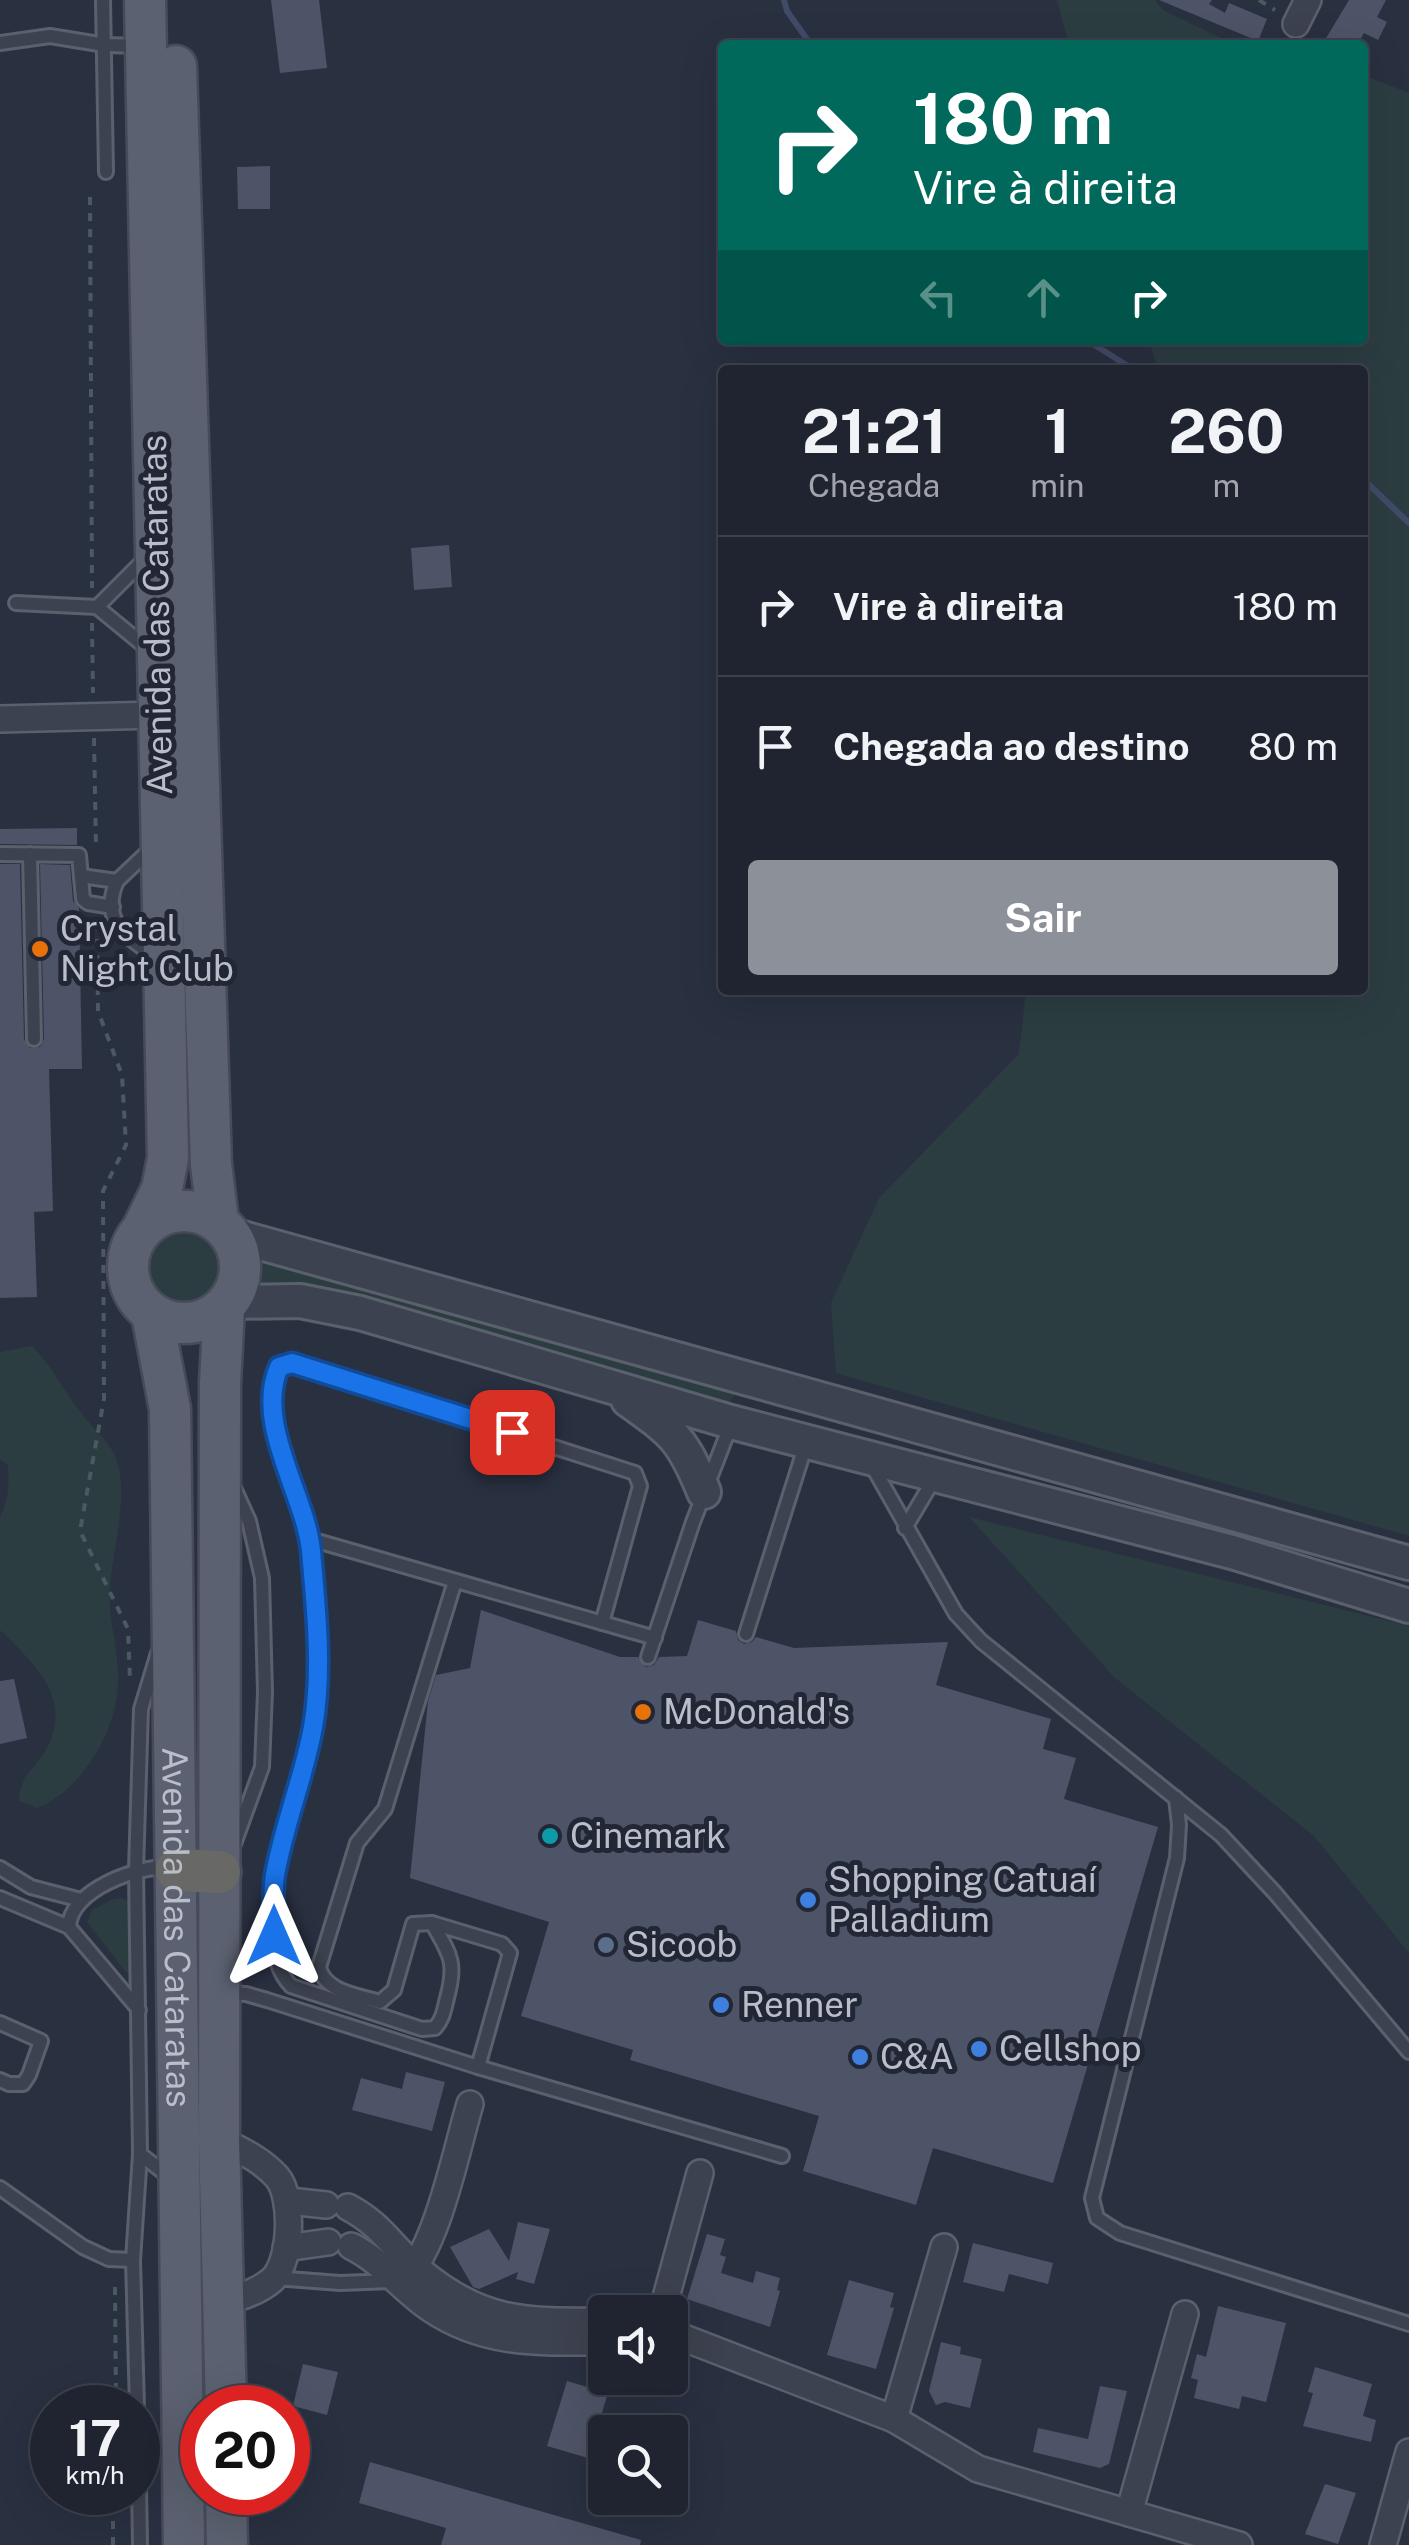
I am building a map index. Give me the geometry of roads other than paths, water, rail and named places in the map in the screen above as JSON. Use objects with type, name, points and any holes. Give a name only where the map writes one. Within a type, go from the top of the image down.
[{"type":"main road","name":"Avenida das Cataratas","points":[[144,1226],[162,1189],[168,1158],[146,0]]},
{"type":"main road","name":"Avenida das Cataratas","points":[[172,0],[210,1144],[225,1228]]},
{"type":"main road","points":[[183,1210],[225,1228],[241,1262],[237,1290],[227,1304],[193,1323],[179,1323],[152,1314],[128,1278],[130,1250],[144,1226],[168,1212],[183,1210]]},
{"type":"main road","name":"Avenida das Cataratas","points":[[225,2385],[218,1993],[177,1870],[220,1458],[227,1304]]},
{"type":"main road","name":"Avenida das Cataratas","points":[[152,1314],[170,1409],[175,1598],[184,2545]]},
{"type":"main road","points":[[226,2515],[227,2545]]},
{"type":"street","points":[[0,718],[157,715]]},
{"type":"street","points":[[225,1228],[884,1418],[1409,1562]]},
{"type":"street","points":[[227,1304],[300,1301],[360,1313],[731,1422],[1232,1552],[1409,1606]]},
{"type":"street","points":[[608,1386],[673,1433],[688,1454],[704,1492]]},
{"type":"street","points":[[731,1422],[748,1398],[760,1392],[884,1418]]},
{"type":"street","points":[[408,2274],[428,2244],[470,2104]]},
{"type":"street","points":[[219,2139],[254,2156],[280,2180],[289,2201],[286,2248],[275,2278],[246,2296],[222,2302]]},
{"type":"street","points":[[667,2295],[700,2173]]},
{"type":"street","points":[[289,2201],[337,2206],[373,2220],[430,2309],[487,2337],[588,2342]]},
{"type":"street","points":[[286,2248],[340,2244],[370,2255],[461,2302],[504,2316],[532,2322],[588,2321]]},
{"type":"street","points":[[894,2420],[944,2247]]},
{"type":"street","points":[[1129,2514],[1185,2314]]},
{"type":"street","points":[[688,2341],[894,2420],[978,2469],[1239,2545]]},
{"type":"street","points":[[1383,2545],[1409,2452]]},
{"type":"lane","points":[[103,0],[106,172]]},
{"type":"lane","points":[[0,42],[50,36],[105,45],[149,46]]},
{"type":"lane","points":[[95,606],[156,548]]},
{"type":"lane","points":[[16,602],[95,606],[157,656]]},
{"type":"lane","points":[[160,841],[117,881],[113,921],[163,962]]},
{"type":"lane","points":[[0,854],[78,855],[83,899],[113,907]]},
{"type":"lane","points":[[30,854],[34,1039]]},
{"type":"lane","points":[[81,876],[117,881]]},
{"type":"lane","points":[[432,1923],[452,1958],[454,1974],[442,2020],[435,2028],[422,2028],[291,1986],[280,1974],[274,1936],[274,1880],[314,1724],[316,1612],[310,1539],[289,1481],[276,1423],[273,1382],[279,1367],[292,1363],[635,1473],[640,1486],[602,1624]]},
{"type":"lane","points":[[648,1657],[731,1422]]},
{"type":"lane","points":[[746,1634],[806,1442]]},
{"type":"lane","points":[[868,1458],[956,1614],[981,1641],[1221,1834],[1276,1893],[1409,2052]]},
{"type":"lane","points":[[905,1528],[936,1475]]},
{"type":"lane","points":[[310,1539],[654,1638]]},
{"type":"lane","points":[[455,1581],[385,1809],[357,1843],[318,1966],[322,1979],[333,1987],[380,2002],[394,1990],[413,1924],[432,1923],[502,1944],[510,1953],[478,2068]]},
{"type":"lane","points":[[1176,1798],[1177,1858],[1092,2198],[1097,2218],[1120,2233],[1409,2324]]},
{"type":"lane","points":[[0,1868],[31,1887],[80,1900],[177,1870]]},
{"type":"lane","points":[[136,2385],[133,2260],[140,2154],[140,2010],[177,1870]]},
{"type":"lane","points":[[0,1898],[69,1927],[140,2010]]},
{"type":"lane","points":[[69,1927],[69,1914],[80,1900]]},
{"type":"lane","points":[[218,1993],[268,2000],[478,2068],[782,2156]]},
{"type":"lane","points":[[0,2023],[41,2041],[30,2075],[22,2084],[0,2080]]},
{"type":"lane","points":[[140,2154],[180,2185]]},
{"type":"lane","points":[[0,2188],[83,2247],[115,2259],[133,2260]]},
{"type":"lane","points":[[275,2278],[340,2283],[408,2274]]},
{"type":"lane","points":[[140,2515],[140,2545]]},
{"type":"waterway","points":[[784,0],[807,40]]},
{"type":"waterway","points":[[1095,345],[1126,365]]},
{"type":"waterway","points":[[1368,484],[1409,523]]},
{"type":"place","name":"Crystal Night Club","points":[[40,949]]},
{"type":"place","name":"McDonald's","points":[[643,1712]]},
{"type":"place","name":"Cinemark","points":[[550,1836]]},
{"type":"place","name":"Shopping Catuaí Palladium","points":[[808,1900]]},
{"type":"place","name":"Sicoob","points":[[606,1945]]},
{"type":"place","name":"Renner","points":[[721,2005]]},
{"type":"place","name":"Cellshop","points":[[979,2049]]},
{"type":"place","name":"C&A","points":[[860,2057]]}]
